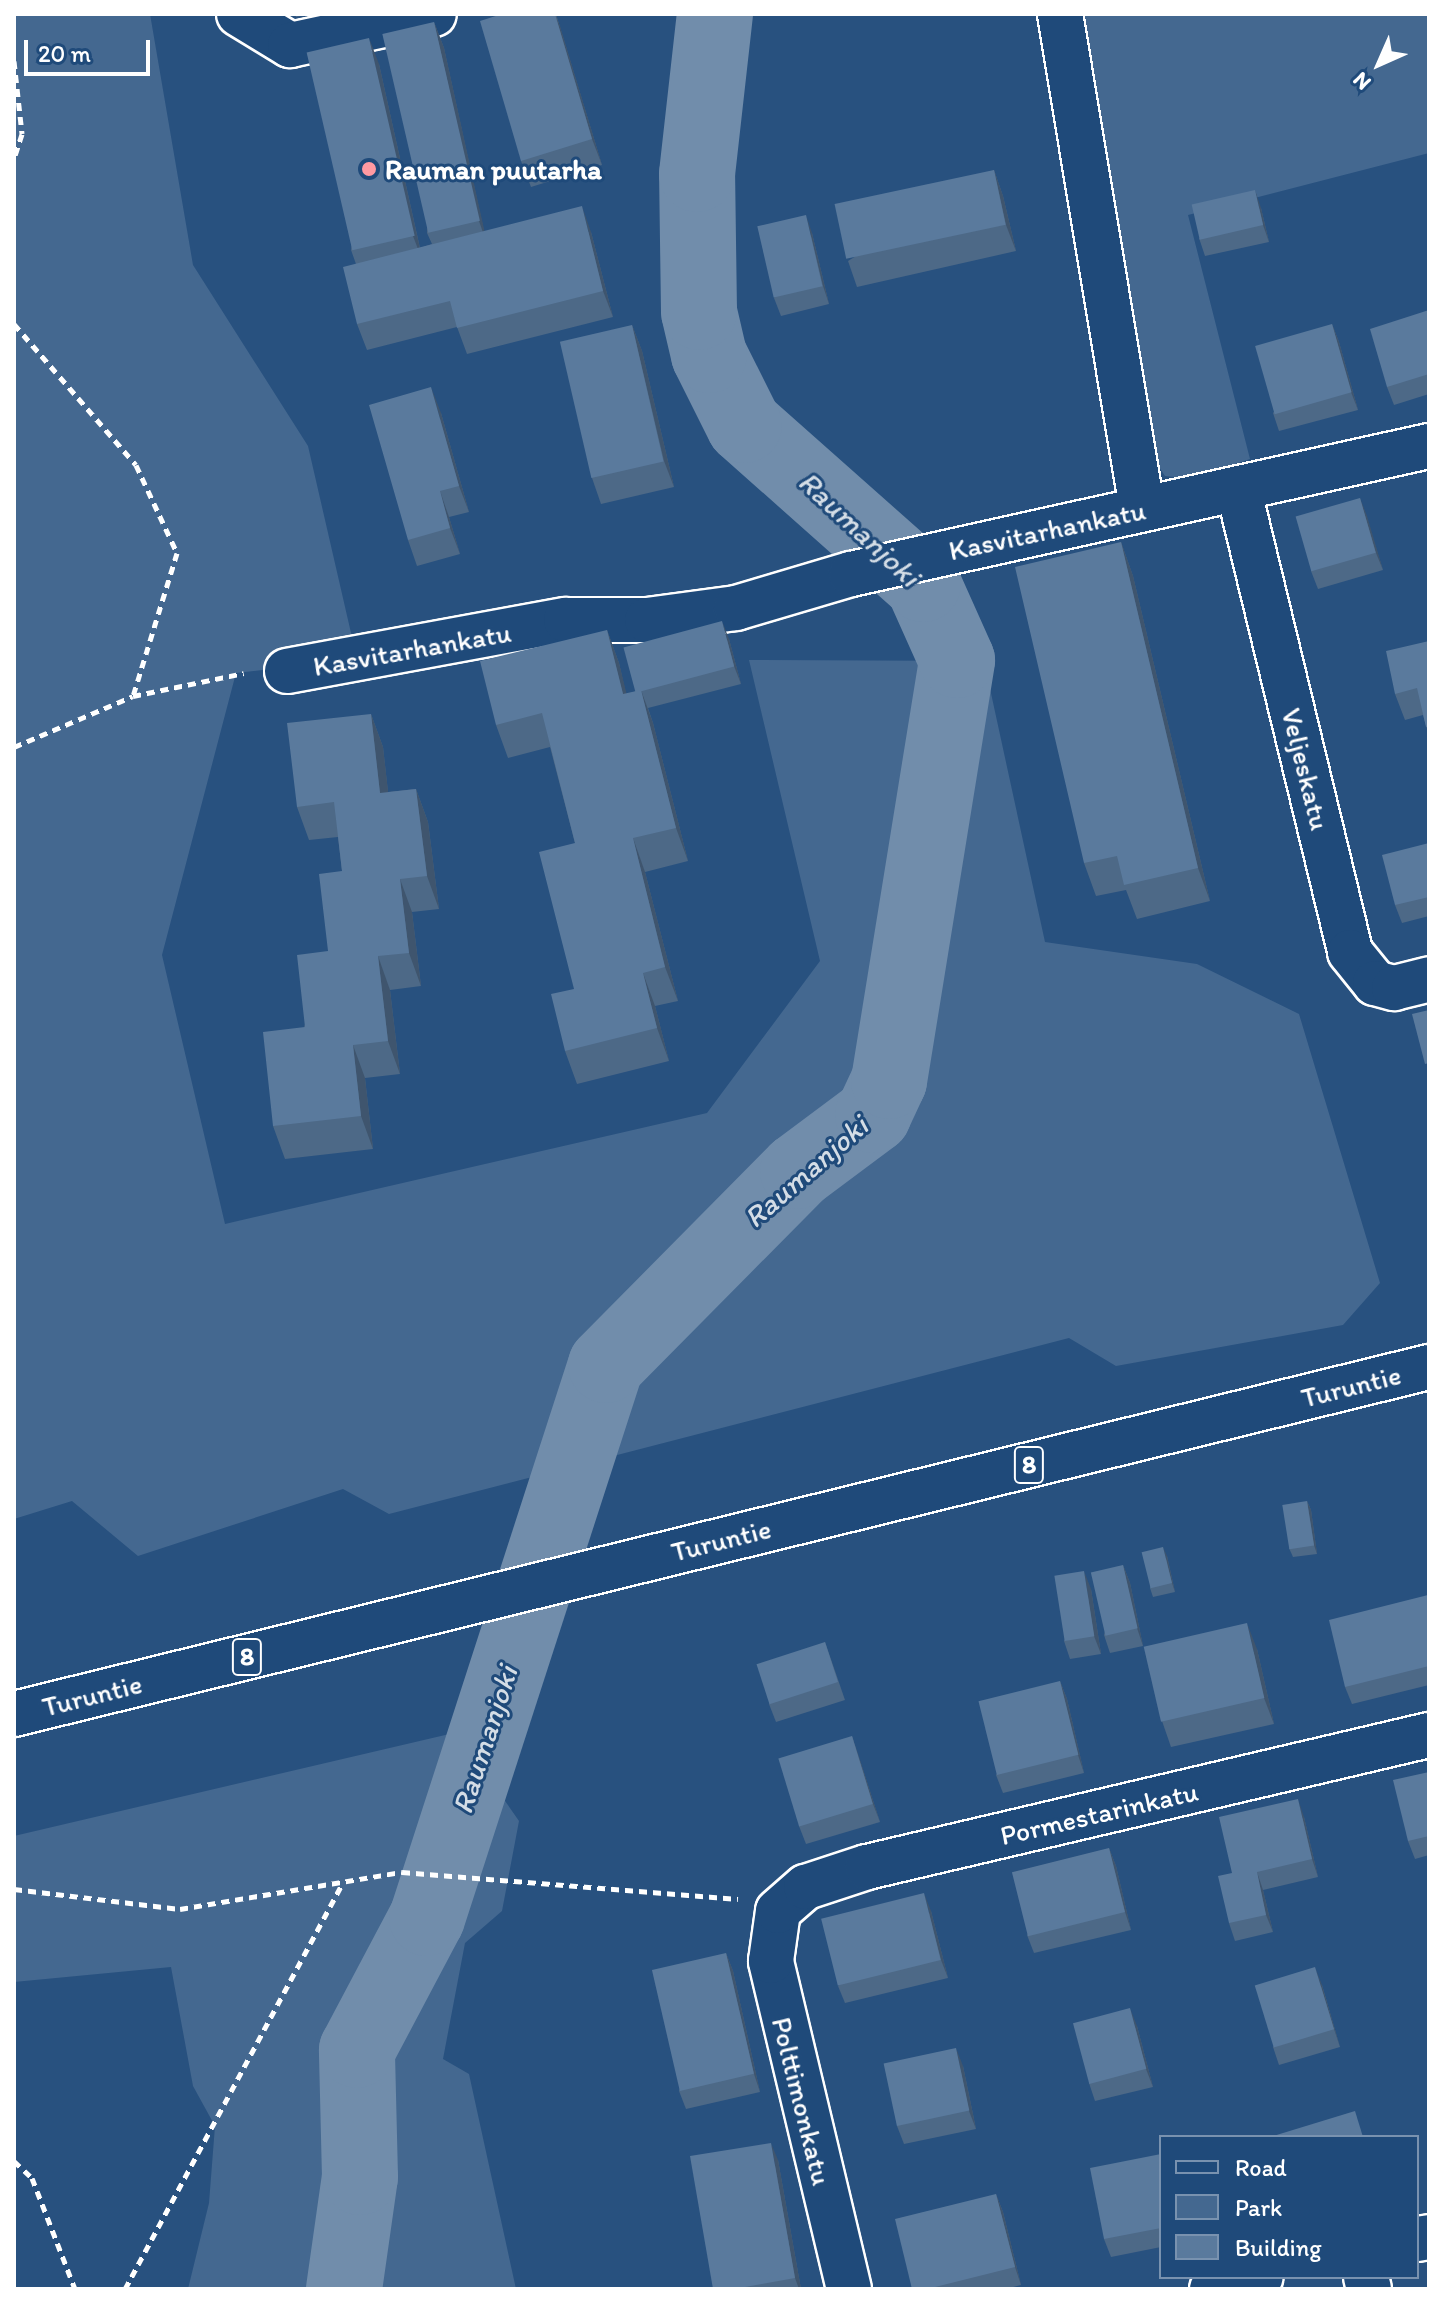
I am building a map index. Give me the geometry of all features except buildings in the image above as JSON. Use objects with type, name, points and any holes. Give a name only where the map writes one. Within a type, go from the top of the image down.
[{"type":"main road","points":[[239,14],[290,45],[434,14]]},
{"type":"main road","points":[[1060,14],[1142,508]]},
{"type":"main road","name":"Kasvitarhankatu","points":[[287,671],[566,620],[647,620],[736,608],[851,574],[1142,508],[1239,492],[1429,446]]},
{"type":"main road","name":"Veljeskatu","points":[[1239,492],[1350,952],[1375,983],[1394,988],[1429,979]]},
{"type":"main road","name":"Turuntie","points":[[14,1714],[1429,1367]]},
{"type":"main road","name":"Pormestarinkatu","points":[[778,1911],[806,1887],[867,1867],[1429,1735]]},
{"type":"main road","name":"Polttimonkatu","points":[[778,1911],[771,1961],[849,2289]]},
{"type":"main road","points":[[1212,2289],[1253,2279]]},
{"type":"path","points":[[14,61],[22,134],[14,158]]},
{"type":"path","points":[[14,324],[136,465],[177,553],[133,696]]},
{"type":"path","points":[[14,747],[133,696],[236,673],[287,671]]},
{"type":"path","points":[[14,1889],[180,1909],[342,1885],[402,1872],[487,1875],[727,1895],[778,1911]]},
{"type":"path","points":[[125,2289],[342,1885]]},
{"type":"path","points":[[14,2161],[32,2178],[75,2289]]},
{"type":"green space","points":[[14,14],[150,14],[193,265],[308,446],[357,659],[236,673],[162,955],[225,1224],[707,1113],[820,961],[749,660],[984,661],[1045,942],[1197,964],[1299,1014],[1380,1283],[1343,1325],[1116,1366],[1069,1338],[389,1514],[343,1489],[138,1556],[72,1501],[14,1519]]},
{"type":"green space","points":[[1070,14],[1429,14],[1429,153],[1188,215],[1250,459],[1192,479],[1165,476],[1153,458]]},
{"type":"green space","points":[[458,1732],[392,1965],[336,2049],[347,2182],[318,2289],[188,2289],[209,2203],[215,2126],[193,2086],[171,1967],[14,1982],[14,1836]]},
{"type":"green space","points":[[496,1788],[519,1821],[502,1911],[465,1943],[443,2059],[469,2074],[516,2289],[371,2289],[383,2050],[449,1918]]},
{"type":"waterway","name":"Raumanjoki","points":[[344,2289],[360,2177],[357,2050],[427,1918],[606,1365],[798,1171],[873,1115],[889,1081],[957,660],[923,584],[744,425],[709,355],[699,312],[697,174],[715,14]]},
{"type":"place","name":"Rauman puutarha","points":[[369,169]]}]
